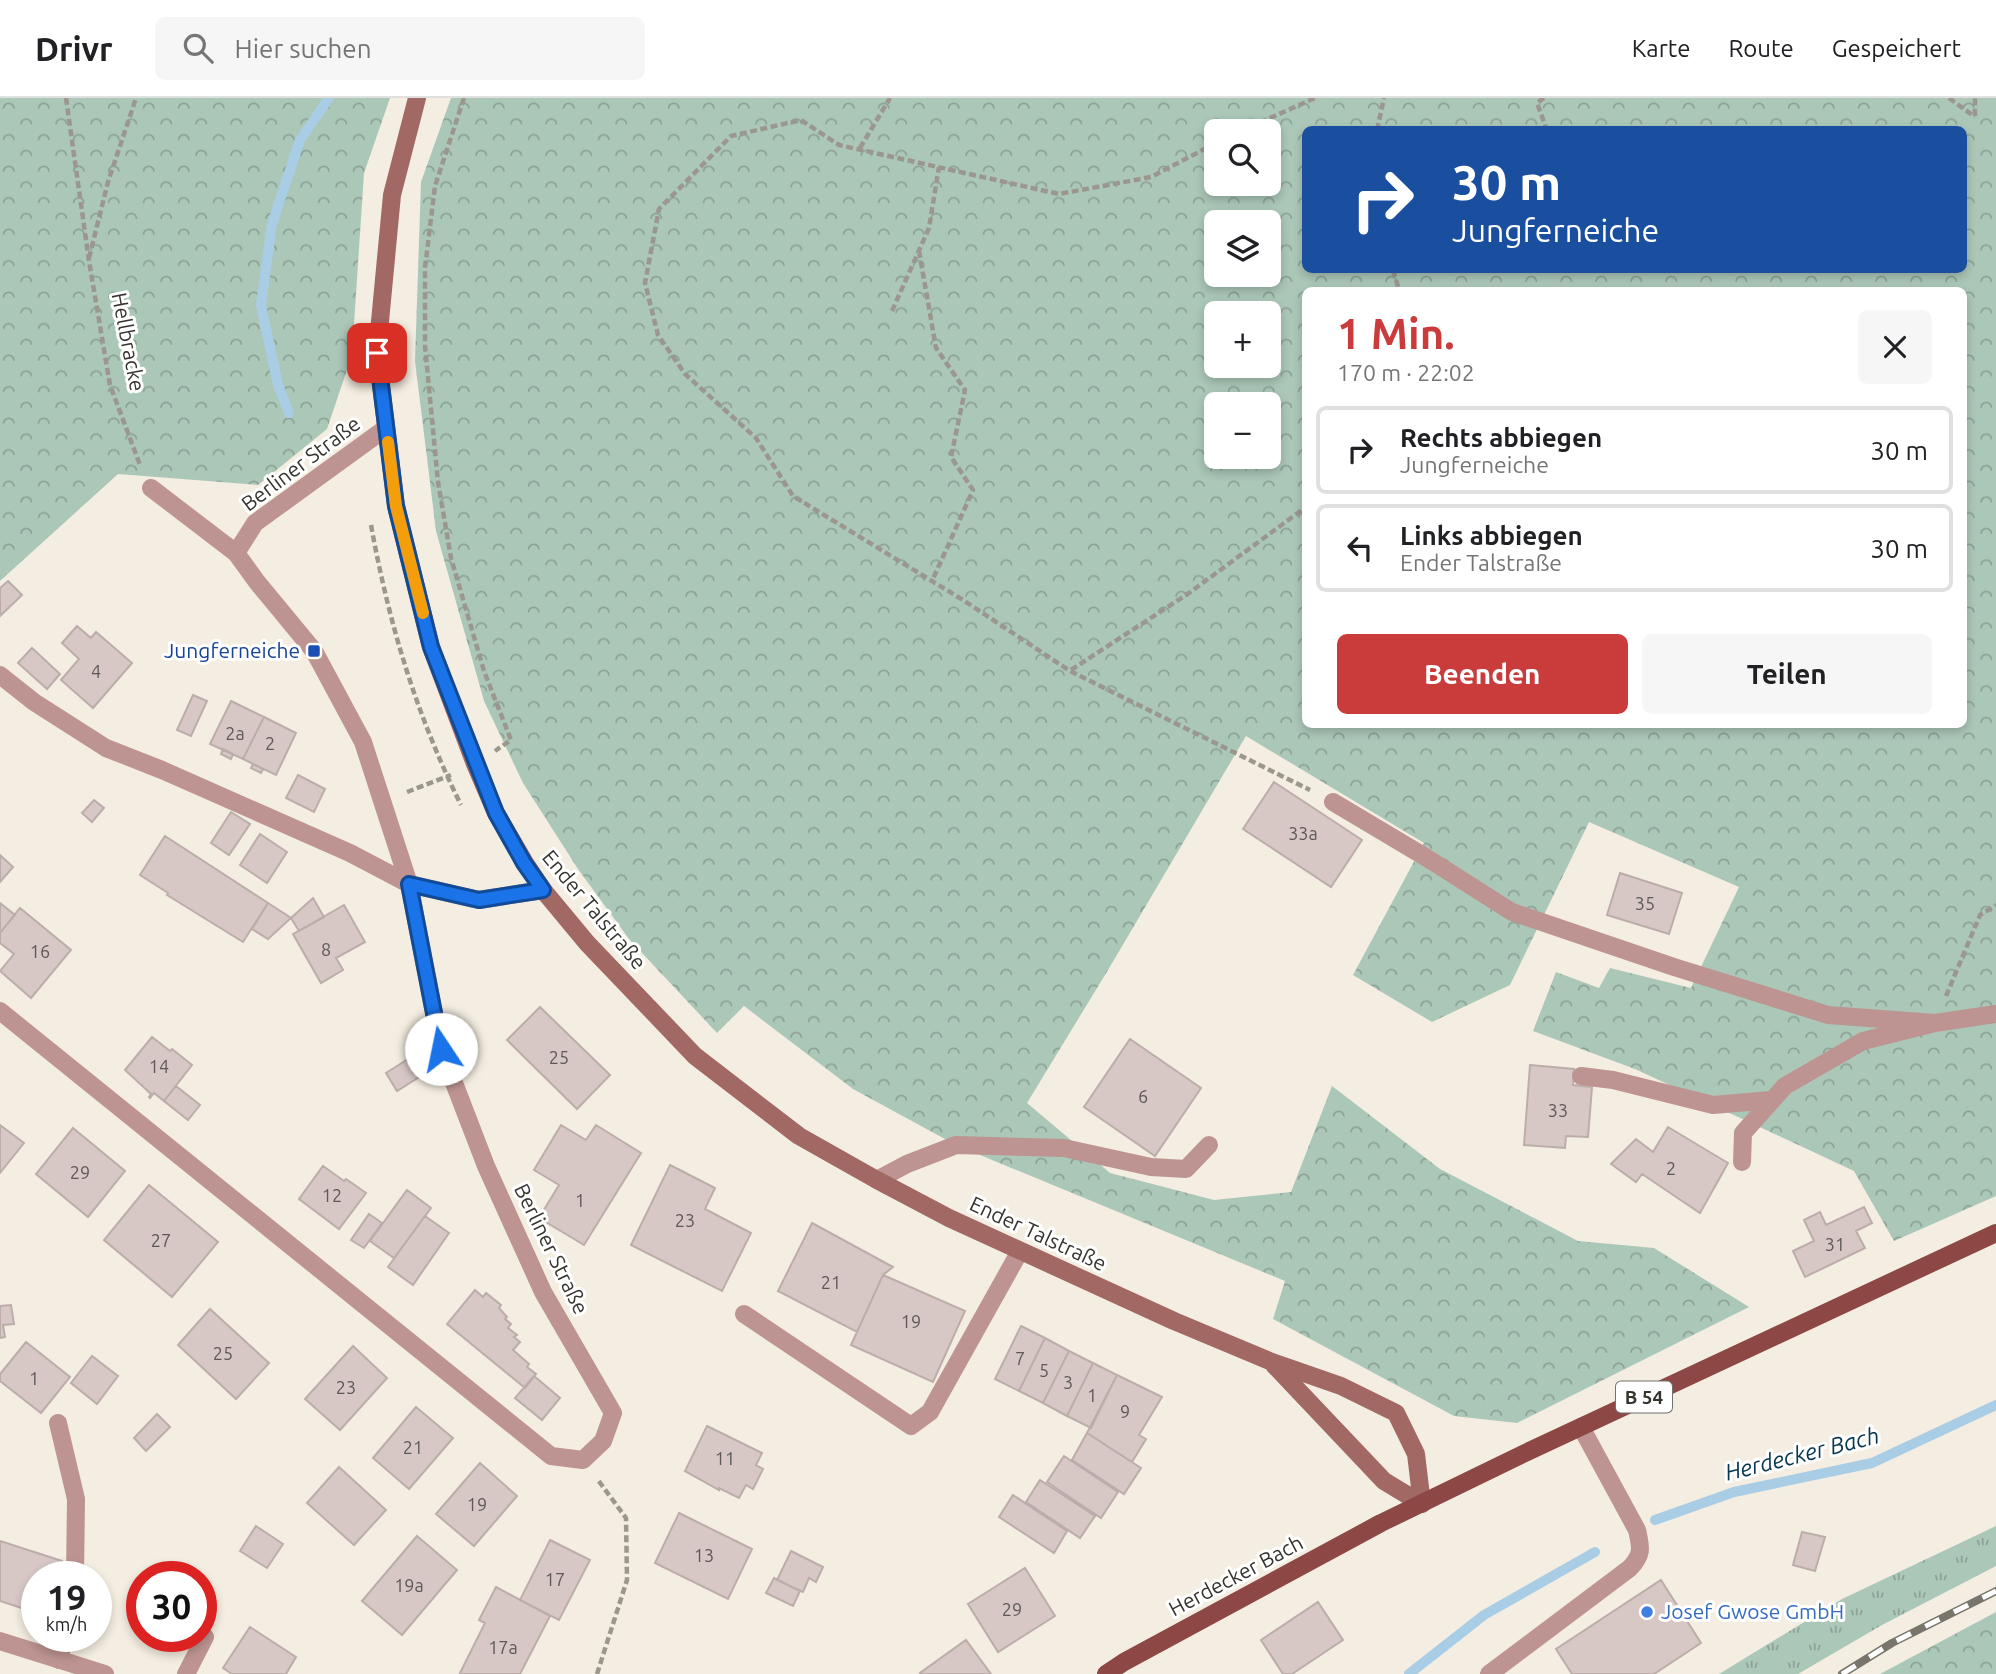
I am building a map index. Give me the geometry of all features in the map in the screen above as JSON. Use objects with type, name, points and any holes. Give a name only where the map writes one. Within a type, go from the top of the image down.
[{"type":"main road","name":"Ender Talstraße","points":[[417,98],[392,195],[377,353],[396,506],[431,647],[475,764],[496,813],[524,863],[543,890],[587,943],[695,1056],[799,1136],[949,1218],[1020,1251],[1174,1321],[1272,1362],[1341,1386],[1396,1413],[1416,1454],[1422,1504]]},
{"type":"main road","name":"Herdecker Bach","points":[[1107,1674],[1124,1662],[1369,1530],[1581,1427],[1996,1233]]},
{"type":"main road","name":"Ender Talstraße","points":[[1272,1362],[1384,1480],[1422,1504]]},
{"type":"street","name":"Berliner Straße","points":[[386,428],[255,523],[236,553],[314,651],[363,742],[409,884],[441,1049],[481,1153],[543,1292],[613,1413],[603,1441],[583,1460]]},
{"type":"street","points":[[151,488],[236,553]]},
{"type":"street","points":[[0,674],[34,702],[106,748],[350,853],[409,884],[479,900],[543,890]]},
{"type":"street","points":[[1333,802],[1512,912],[1828,1015],[1935,1023]]},
{"type":"street","points":[[0,1011],[551,1456],[583,1460]]},
{"type":"street","points":[[1742,1162],[1743,1133],[1785,1086],[1863,1041],[1935,1023],[1996,1014]]},
{"type":"street","points":[[1581,1076],[1613,1080],[1713,1105],[1771,1100]]},
{"type":"street","points":[[877,1180],[907,1164],[956,1144],[1064,1148],[1151,1167],[1186,1169],[1209,1145]]},
{"type":"street","points":[[744,1314],[911,1426],[930,1412],[1020,1251]]},
{"type":"street","points":[[58,1423],[76,1499],[75,1561]]},
{"type":"street","points":[[1489,1674],[1629,1568],[1639,1555],[1641,1547],[1637,1530],[1581,1427]]},
{"type":"street","points":[[0,1641],[105,1674]]},
{"type":"street","points":[[59,1660],[61,1652]]},
{"type":"street","points":[[186,1674],[197,1652]]},
{"type":"path","points":[[66,98],[89,261]]},
{"type":"path","name":"Hellbracke","points":[[136,98],[108,182],[89,261],[110,385],[135,455],[151,488]]},
{"type":"path","points":[[384,802],[475,764],[511,740],[484,671],[451,558],[438,482],[425,346],[425,268],[435,186],[464,98]]},
{"type":"path","points":[[860,148],[890,98]]},
{"type":"path","points":[[1268,119],[1315,98]]},
{"type":"path","points":[[1378,126],[1384,98]]},
{"type":"path","points":[[1544,98],[1537,103],[1546,126]]},
{"type":"path","points":[[1950,98],[1975,117],[1975,98]]},
{"type":"path","points":[[1204,149],[1151,177],[1059,194],[839,145],[801,120],[731,136],[659,209],[645,283],[658,335],[685,374],[756,438],[793,496],[932,581],[1070,671],[1333,802]]},
{"type":"path","points":[[892,312],[929,228],[939,167]]},
{"type":"path","points":[[919,251],[936,348],[965,390],[951,457],[973,490],[932,581]]},
{"type":"path","points":[[1070,671],[1189,593],[1302,510]]},
{"type":"path","points":[[1935,1023],[1980,915],[1996,905]]},
{"type":"path","points":[[583,1460],[626,1518],[627,1580],[597,1674]]},
{"type":"green space","points":[[0,98],[390,98],[364,173],[352,355],[327,429],[258,485],[118,474],[0,581]]},
{"type":"green space","points":[[451,98],[1996,98],[1996,1196],[1894,1241],[1854,1171],[1635,1069],[1533,1031],[1556,972],[1599,988],[1610,968],[1691,988],[1739,887],[1589,822],[1510,985],[1432,1022],[1353,975],[1424,843],[1246,736],[1027,1103],[1110,1173],[1214,1200],[1291,1192],[1332,1086],[1440,1169],[1578,1241],[1654,1248],[1749,1307],[1517,1423],[1454,1416],[1273,1319],[1285,1281],[956,1145],[853,1089],[744,1006],[717,1033],[629,939],[578,869],[523,783],[484,701],[436,531],[415,361],[421,182]]},
{"type":"green space","points":[[1996,1526],[1996,1566],[1882,1625],[1798,1674],[1719,1674],[1842,1599]]},
{"type":"green space","points":[[1996,1612],[1996,1674],[1880,1674]]},
{"type":"building","points":[[8,581],[22,595],[0,616],[0,588]]},
{"type":"building","points":[[77,626],[91,638],[96,632],[132,663],[93,708],[61,680],[79,659],[62,643]]},
{"type":"building","points":[[32,648],[60,674],[47,689],[18,663]]},
{"type":"building","points":[[193,695],[207,701],[191,736],[177,730]]},
{"type":"building","points":[[231,701],[264,717],[243,759],[210,744]]},
{"type":"building","points":[[264,717],[296,733],[276,775],[243,759]]},
{"type":"building","points":[[223,749],[233,754],[231,759],[221,754]]},
{"type":"building","points":[[253,764],[263,769],[261,773],[251,768]]},
{"type":"building","points":[[298,775],[325,789],[314,812],[286,798]]},
{"type":"building","points":[[1274,782],[1362,840],[1331,887],[1243,829]]},
{"type":"building","points":[[94,800],[104,808],[92,822],[82,813]]},
{"type":"building","points":[[231,812],[250,824],[229,855],[211,843]]},
{"type":"building","points":[[260,834],[287,852],[267,883],[240,865]]},
{"type":"building","points":[[165,836],[268,903],[243,942],[140,875]]},
{"type":"building","points":[[0,855],[13,867],[0,882]]},
{"type":"building","points":[[1620,873],[1682,893],[1669,934],[1607,915]]},
{"type":"building","points":[[313,898],[324,917],[299,931],[291,918]]},
{"type":"building","points":[[0,903],[15,915],[0,933]]},
{"type":"building","points":[[268,903],[291,918],[268,939],[252,929]]},
{"type":"building","points":[[344,905],[365,942],[336,958],[343,970],[321,983],[293,934]]},
{"type":"building","points":[[20,908],[71,950],[31,998],[0,971],[14,954],[0,943],[0,933]]},
{"type":"building","points":[[540,1007],[610,1075],[577,1109],[507,1040]]},
{"type":"building","points":[[152,1037],[192,1065],[164,1101],[154,1093],[150,1098],[151,1094],[125,1070]]},
{"type":"building","points":[[1130,1039],[1201,1088],[1155,1156],[1084,1107]]},
{"type":"building","points":[[413,1056],[424,1074],[397,1091],[386,1073]]},
{"type":"building","points":[[1530,1065],[1574,1069],[1573,1085],[1592,1087],[1588,1137],[1566,1136],[1565,1148],[1524,1145]]},
{"type":"building","points":[[176,1086],[200,1105],[188,1120],[164,1101]]},
{"type":"building","points":[[0,1125],[24,1143],[0,1173]]},
{"type":"building","points":[[561,1125],[586,1140],[596,1125],[641,1153],[584,1245],[539,1218],[559,1185],[534,1170]]},
{"type":"building","points":[[1668,1127],[1728,1163],[1700,1213],[1642,1174],[1636,1182],[1611,1164],[1636,1139],[1653,1152]]},
{"type":"building","points":[[73,1128],[125,1171],[88,1217],[36,1174]]},
{"type":"building","points":[[670,1165],[715,1188],[705,1209],[751,1233],[722,1291],[631,1245]]},
{"type":"building","points":[[323,1166],[366,1193],[339,1229],[299,1199]]},
{"type":"building","points":[[149,1185],[218,1242],[172,1297],[104,1240]]},
{"type":"building","points":[[407,1190],[431,1208],[394,1258],[370,1241]]},
{"type":"building","points":[[1864,1207],[1872,1223],[1856,1231],[1865,1248],[1805,1277],[1793,1251],[1814,1241],[1804,1220],[1820,1212],[1826,1225]]},
{"type":"building","points":[[369,1214],[382,1223],[364,1248],[351,1240]]},
{"type":"building","points":[[425,1216],[449,1233],[413,1285],[388,1267]]},
{"type":"building","points":[[812,1223],[893,1267],[883,1275],[857,1332],[778,1291]]},
{"type":"building","points":[[883,1275],[965,1311],[933,1382],[851,1345]]},
{"type":"building","points":[[475,1290],[483,1297],[486,1293],[501,1305],[499,1308],[511,1324],[508,1328],[517,1335],[514,1337],[520,1342],[513,1350],[536,1374],[525,1388],[447,1324]]},
{"type":"building","points":[[11,1305],[14,1324],[3,1325],[5,1337],[0,1338],[0,1306]]},
{"type":"building","points":[[210,1309],[269,1363],[236,1399],[178,1345]]},
{"type":"building","points":[[1021,1326],[1045,1338],[1019,1391],[995,1379]]},
{"type":"building","points":[[1045,1338],[1069,1351],[1043,1403],[1019,1391]]},
{"type":"building","points":[[26,1342],[70,1377],[41,1413],[0,1381],[0,1374]]},
{"type":"building","points":[[353,1346],[387,1378],[340,1430],[305,1399]]},
{"type":"building","points":[[1069,1351],[1093,1363],[1067,1416],[1043,1403]]},
{"type":"building","points":[[92,1356],[118,1376],[97,1404],[71,1383]]},
{"type":"building","points":[[1093,1363],[1117,1375],[1091,1428],[1067,1416]]},
{"type":"building","points":[[1117,1375],[1162,1397],[1139,1435],[1146,1439],[1132,1462],[1087,1433]]},
{"type":"building","points":[[534,1376],[560,1398],[542,1420],[515,1398]]},
{"type":"building","points":[[416,1407],[453,1438],[409,1489],[373,1458]]},
{"type":"building","points":[[157,1414],[170,1427],[146,1451],[134,1438]]},
{"type":"building","points":[[707,1426],[762,1453],[756,1465],[763,1469],[753,1489],[746,1485],[739,1498],[685,1471]]},
{"type":"building","points":[[1087,1433],[1141,1468],[1124,1494],[1072,1460]]},
{"type":"building","points":[[1064,1456],[1118,1492],[1101,1518],[1047,1482]]},
{"type":"building","points":[[480,1463],[517,1496],[474,1546],[436,1514]]},
{"type":"building","points":[[339,1467],[386,1510],[354,1545],[307,1503]]},
{"type":"building","points":[[1040,1480],[1095,1516],[1080,1538],[1026,1502]]},
{"type":"building","points":[[1013,1495],[1067,1531],[1054,1553],[999,1517]]},
{"type":"building","points":[[679,1513],[752,1549],[728,1599],[655,1563]]},
{"type":"building","points":[[256,1526],[283,1544],[267,1568],[240,1551]]},
{"type":"building","points":[[1802,1532],[1825,1537],[1815,1571],[1793,1565]]},
{"type":"building","points":[[417,1536],[457,1570],[402,1635],[362,1601]]},
{"type":"building","points":[[550,1540],[590,1560],[559,1620],[520,1600]]},
{"type":"building","points":[[0,1541],[62,1561],[21,1561],[21,1608],[0,1601]]},
{"type":"building","points":[[791,1551],[823,1567],[816,1582],[809,1578],[803,1592],[777,1580]]},
{"type":"building","points":[[1025,1568],[1055,1616],[998,1652],[968,1604]]},
{"type":"building","points":[[774,1578],[800,1591],[793,1606],[766,1593]]},
{"type":"building","name":"Josef Gwose GmbH","points":[[1661,1580],[1701,1643],[1654,1674],[1572,1674],[1556,1649]]},
{"type":"building","points":[[496,1587],[550,1616],[520,1674],[462,1674],[460,1673],[485,1623],[479,1620]]},
{"type":"building","points":[[1318,1602],[1343,1640],[1292,1674],[1283,1674],[1261,1640]]},
{"type":"building","points":[[250,1627],[296,1657],[286,1674],[232,1674],[223,1668]]},
{"type":"building","points":[[966,1640],[991,1674],[920,1673]]},
{"type":"waterway","points":[[289,413],[278,385],[261,305],[272,224],[300,140],[329,98]]},
{"type":"waterway","name":"Herdecker Bach","points":[[1655,1520],[1734,1492],[1872,1463],[1996,1405]]},
{"type":"waterway","name":"Herdecker Bach","points":[[1409,1674],[1484,1615],[1595,1552]]},
{"type":"railway","points":[[1842,1674],[1892,1643],[1996,1591]]},
{"type":"slow traffic","points":[[388,442],[396,506],[423,613]]},
{"type":"place","name":"Jungferneiche","points":[[314,651]]},
{"type":"place","name":"Josef Gwose GmbH","points":[[1647,1612]]},
{"type":"route","points":[[377,353],[396,506],[431,647],[496,813],[524,863],[543,890],[479,900],[409,884],[441,1049]]}]
